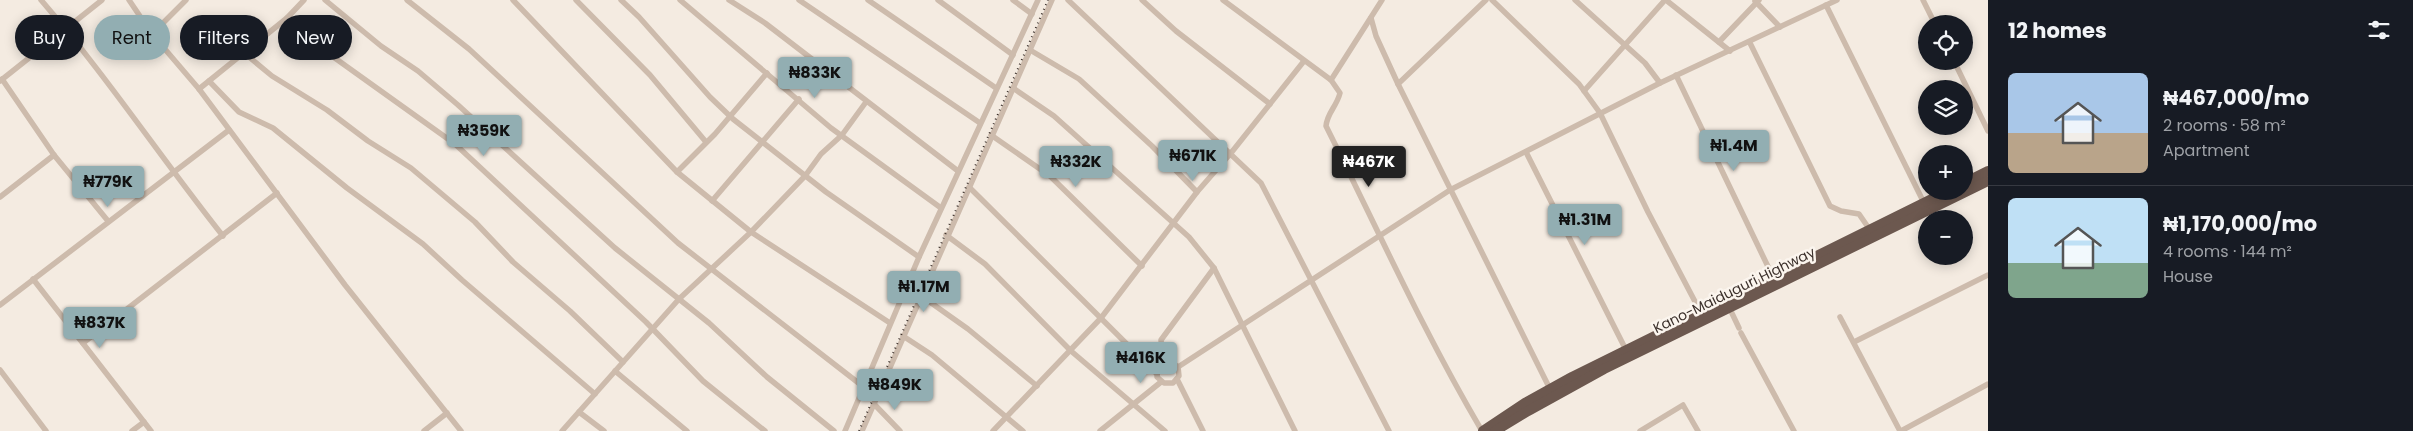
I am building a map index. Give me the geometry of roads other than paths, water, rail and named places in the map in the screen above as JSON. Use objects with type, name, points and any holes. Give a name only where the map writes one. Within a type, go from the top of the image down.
[{"type":"highway","points":[[1973,178],[1988,171]]},
{"type":"highway","name":"Kano-Maiduguri Highway","points":[[1496,431],[1576,384],[1728,304],[1988,181]]},
{"type":"highway","name":"Kano-Maiduguri Highway","points":[[1482,431],[1550,389],[1701,313],[1728,304],[1773,277],[1930,200]]},
{"type":"street","points":[[41,0],[54,15]]},
{"type":"street","points":[[84,15],[102,0]]},
{"type":"street","points":[[129,0],[139,15]]},
{"type":"street","points":[[170,16],[186,0]]},
{"type":"street","points":[[290,15],[304,0]]},
{"type":"street","points":[[324,0],[431,82],[615,248],[679,298],[767,377],[834,431]]},
{"type":"street","points":[[407,0],[470,49],[678,243],[710,270],[865,388]]},
{"type":"street","points":[[512,0],[677,172],[751,232],[890,323]]},
{"type":"street","points":[[576,0],[650,75],[706,142]]},
{"type":"street","points":[[621,0],[639,17],[710,97],[730,115],[805,176],[919,257]]},
{"type":"street","points":[[680,0],[842,135],[941,208]]},
{"type":"street","points":[[729,0],[765,23],[958,171]]},
{"type":"street","points":[[798,0],[980,123]]},
{"type":"street","points":[[868,0],[996,88]]},
{"type":"street","points":[[938,0],[1013,55]]},
{"type":"street","points":[[1013,0],[1032,14]]},
{"type":"street","points":[[845,431],[865,388],[890,323],[919,257],[1038,0]]},
{"type":"street","points":[[862,431],[875,405],[946,236],[1052,0]]},
{"type":"street","points":[[1068,0],[1261,183],[1389,431]]},
{"type":"street","points":[[1142,0],[1176,31],[1270,104]]},
{"type":"street","points":[[1222,0],[1331,80],[1340,93],[1338,100],[1327,116],[1326,126],[1416,309],[1459,392],[1482,431]]},
{"type":"street","points":[[1331,80],[1382,0]]},
{"type":"street","points":[[1398,84],[1486,0]]},
{"type":"street","points":[[1492,0],[1536,41],[1584,91],[1600,113],[1648,212],[1701,313]]},
{"type":"street","points":[[1575,0],[1645,63],[1660,83]]},
{"type":"street","points":[[1584,91],[1666,0],[1730,51]]},
{"type":"street","points":[[1178,367],[1310,279],[1450,190],[1676,75],[1837,0]]},
{"type":"street","points":[[1924,0],[1931,15]]},
{"type":"street","points":[[1719,42],[1756,1],[1780,27]]},
{"type":"street","points":[[1826,5],[1924,203]]},
{"type":"street","points":[[1371,18],[1376,36],[1398,84],[1550,389]]},
{"type":"street","points":[[268,33],[278,25]]},
{"type":"street","points":[[1750,42],[1830,206],[1841,211],[1859,214],[1870,230]]},
{"type":"street","points":[[1030,50],[1080,79],[1152,146],[1197,192]]},
{"type":"street","points":[[84,53],[172,172],[224,236]]},
{"type":"street","points":[[170,55],[199,89],[345,285],[461,431]]},
{"type":"street","points":[[27,60],[1,80],[54,155],[108,221]]},
{"type":"street","points":[[199,89],[234,60]]},
{"type":"street","points":[[253,60],[272,76],[327,110],[368,141],[411,168],[475,222],[513,262],[570,311],[623,362]]},
{"type":"street","points":[[338,60],[455,144],[653,329],[703,381],[765,431]]},
{"type":"street","points":[[993,431],[1101,318],[1197,192],[1231,153],[1304,61]]},
{"type":"street","points":[[1958,70],[1988,131]]},
{"type":"street","points":[[677,172],[767,73]]},
{"type":"street","points":[[1676,75],[1773,277]]},
{"type":"street","points":[[209,81],[239,112],[273,128],[347,188],[423,244],[595,394]]},
{"type":"street","points":[[1013,88],[1054,116],[1189,237],[1214,268],[1295,431]]},
{"type":"street","points":[[712,201],[799,99]]},
{"type":"street","points":[[562,431],[679,298],[751,232],[805,176],[821,154],[842,135],[866,102]]},
{"type":"street","points":[[0,304],[229,130]]},
{"type":"street","points":[[991,135],[1050,176],[1142,266]]},
{"type":"street","points":[[1526,152],[1626,350]]},
{"type":"street","points":[[0,198],[54,155]]},
{"type":"street","points":[[969,186],[1157,374],[1161,382]]},
{"type":"street","points":[[83,343],[224,236],[277,193]]},
{"type":"street","points":[[946,236],[985,264],[1071,351],[1128,402],[1134,403],[1165,431]]},
{"type":"street","points":[[1163,362],[1161,340],[1214,268]]},
{"type":"street","points":[[1854,342],[1988,275]]},
{"type":"street","points":[[33,279],[152,431]]},
{"type":"street","points":[[920,295],[968,329],[1037,386]]},
{"type":"street","points":[[1728,304],[1794,431]]},
{"type":"street","points":[[1840,316],[1901,431],[1988,384]]},
{"type":"street","points":[[903,336],[932,355],[958,378],[1008,416],[1023,431]]},
{"type":"street","points":[[1157,374],[1158,367],[1163,362],[1170,362],[1178,367]]},
{"type":"street","points":[[1178,367],[1177,379],[1203,431]]},
{"type":"street","points":[[0,370],[46,431]]},
{"type":"street","points":[[615,371],[687,431]]},
{"type":"street","points":[[1161,382],[1170,384],[1177,379]]},
{"type":"street","points":[[1100,431],[1161,382]]},
{"type":"street","points":[[875,405],[900,431]]},
{"type":"street","points":[[1640,431],[1683,405],[1698,431]]},
{"type":"street","points":[[579,412],[604,431]]},
{"type":"street","points":[[424,431],[447,413]]},
{"type":"street","points":[[132,431],[144,422]]},
{"type":"railway","points":[[859,431],[1048,0]]}]
